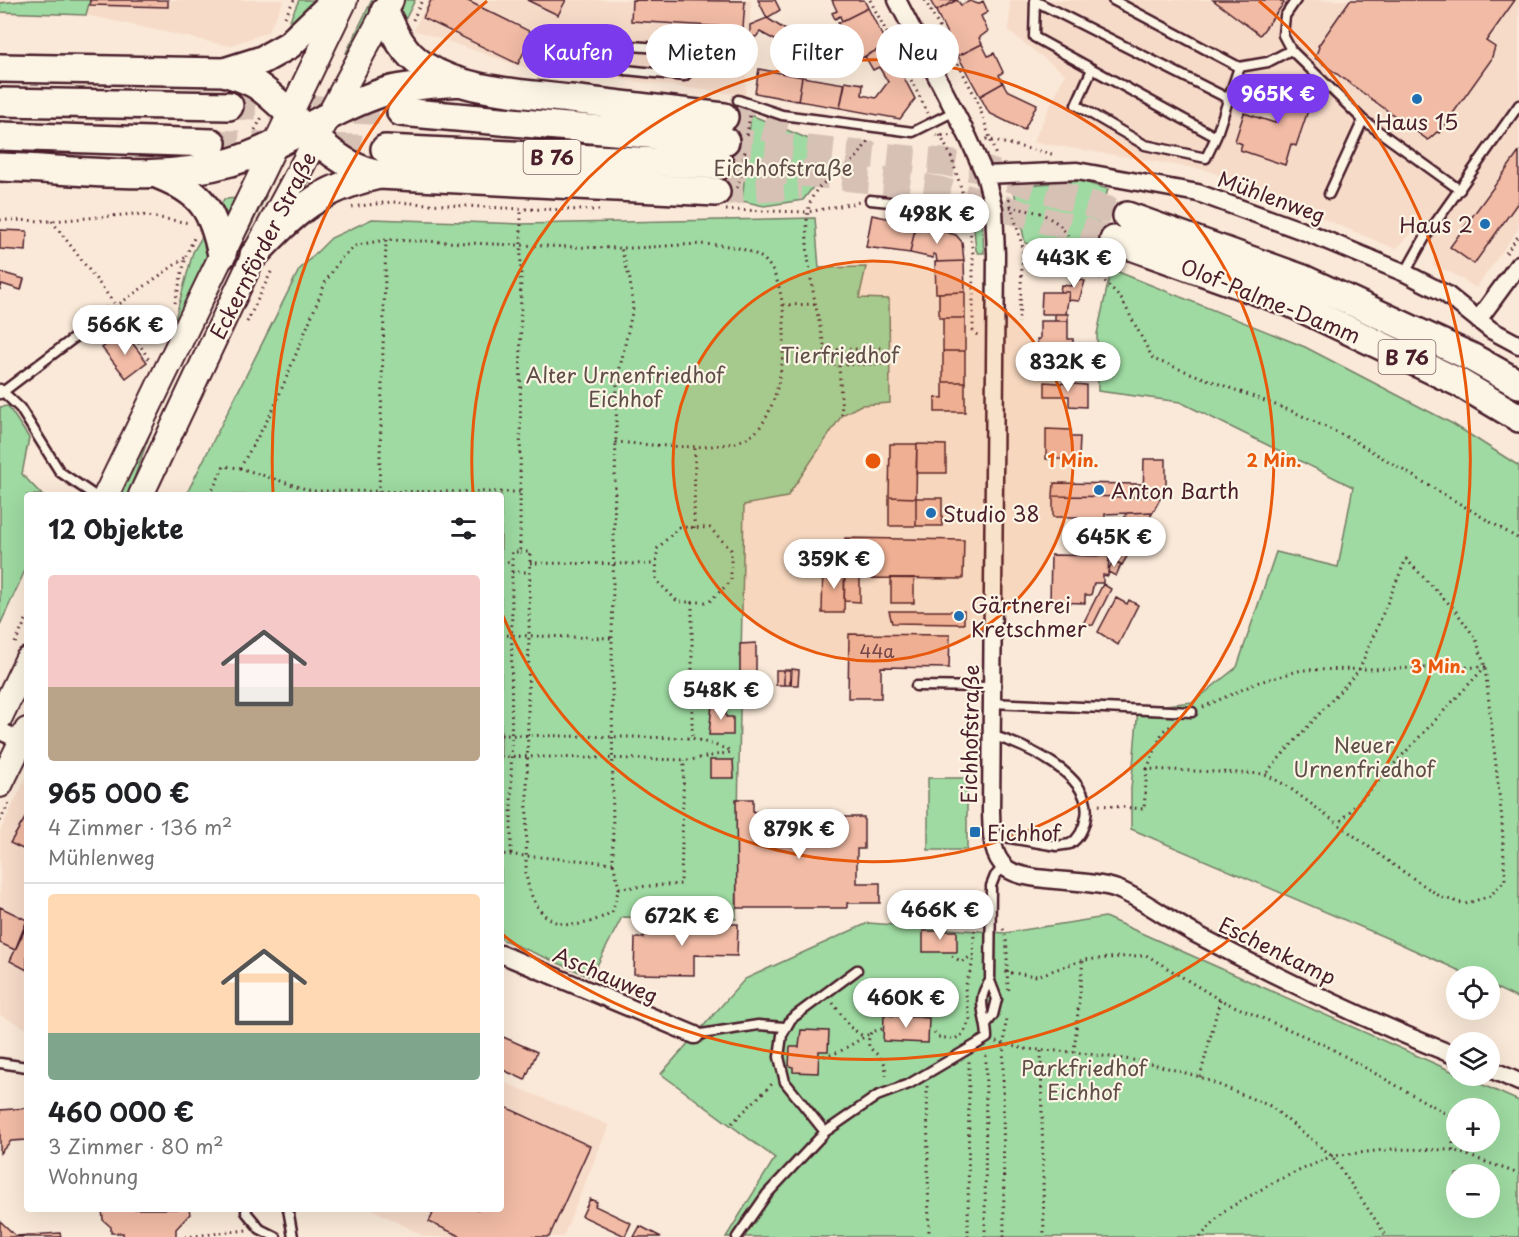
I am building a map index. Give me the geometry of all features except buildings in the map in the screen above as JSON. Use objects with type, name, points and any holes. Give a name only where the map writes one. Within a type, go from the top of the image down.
[{"type":"highway","points":[[0,68],[224,72],[254,63],[289,45],[336,0]]},
{"type":"highway","points":[[388,6],[400,44],[413,58],[425,67],[460,82],[727,131]]},
{"type":"highway","points":[[224,72],[257,85],[351,167],[382,162],[724,201]]},
{"type":"highway","points":[[0,167],[158,175],[232,162],[330,115],[389,91],[460,82]]},
{"type":"highway","points":[[0,102],[229,106]]},
{"type":"highway","name":"B 76","points":[[401,112],[727,131]]},
{"type":"highway","name":"B 76","points":[[382,162],[727,131]]},
{"type":"highway","points":[[0,136],[212,143]]},
{"type":"highway","points":[[264,260],[285,222],[315,198],[382,162]]},
{"type":"highway","points":[[158,175],[181,184],[199,197],[212,217],[222,255]]},
{"type":"highway","name":"Olof-Palme-Damm","points":[[1127,216],[1303,279],[1471,357],[1519,384]]},
{"type":"highway","name":"Olof-Palme-Damm","points":[[1114,240],[1292,303],[1460,383],[1519,418]]},
{"type":"main road","name":"Eckernförder Straße","points":[[143,492],[264,260],[345,0]]},
{"type":"main road","points":[[330,115],[388,6]]},
{"type":"main road","name":"Eckernförder Straße","points":[[107,492],[278,141]]},
{"type":"main road","points":[[0,717],[24,666]]},
{"type":"main road","points":[[0,785],[19,736]]},
{"type":"street","name":"Eichhofstraße","points":[[897,0],[955,111],[996,179],[991,695],[992,835],[995,852],[1004,866]]},
{"type":"street","name":"Mühlenweg","points":[[996,179],[1077,171],[1198,193],[1311,234],[1405,273],[1446,294],[1491,330],[1519,345]]},
{"type":"street","points":[[1478,320],[1519,264]]},
{"type":"street","name":"Eschenkamp","points":[[1004,866],[1021,875],[1083,882],[1117,889],[1192,932],[1356,1014],[1446,1052]]},
{"type":"street","name":"Aschauweg","points":[[504,955],[695,1035]]},
{"type":"street","points":[[1500,1073],[1519,1082]]},
{"type":"lane","points":[[1113,0],[1239,67],[1268,62],[1291,50]]},
{"type":"lane","points":[[1296,0],[1285,16],[1282,35],[1291,50],[1363,120],[1460,190]]},
{"type":"lane","points":[[1216,137],[1034,37],[1035,1],[1229,99]]},
{"type":"lane","points":[[634,46],[687,50],[692,70],[684,76],[634,71]]},
{"type":"lane","points":[[1092,69],[1076,105],[1145,145],[1206,158],[1216,137],[1239,67]]},
{"type":"lane","points":[[727,131],[751,104],[782,115],[878,125],[913,132],[955,111]]},
{"type":"lane","points":[[1405,273],[1424,239],[1519,105]]},
{"type":"lane","points":[[1329,194],[1363,120]]},
{"type":"lane","points":[[870,200],[967,210],[994,209]]},
{"type":"lane","points":[[90,492],[60,472],[20,408],[1,392],[107,314]]},
{"type":"lane","points":[[916,686],[991,695],[1192,712]]},
{"type":"lane","points":[[991,735],[1028,748],[1059,769],[1080,788],[1088,804],[1082,832],[1070,844],[1057,846],[992,835]]},
{"type":"lane","points":[[737,1237],[767,1194],[825,1132],[877,1096],[923,1076],[987,1038],[987,1023],[997,1006],[995,991],[990,981],[989,915],[992,882],[1004,866]]},
{"type":"lane","points":[[825,1132],[794,1096],[782,1075],[780,1051],[784,1027],[825,992],[857,970]]},
{"type":"lane","points":[[987,1023],[982,1015],[980,999],[990,981]]},
{"type":"lane","points":[[695,1035],[758,1025],[784,1027]]},
{"type":"lane","points":[[0,1063],[24,1067]]},
{"type":"lane","points":[[246,1212],[260,1229],[276,1237]]},
{"type":"lane","points":[[289,1212],[293,1237]]},
{"type":"path","points":[[870,0],[951,156],[967,210],[973,254],[973,332]]},
{"type":"path","points":[[925,0],[977,100],[992,140],[996,179],[1013,207],[1024,256],[1020,279],[1019,323]]},
{"type":"path","points":[[724,201],[742,166],[751,104]]},
{"type":"path","points":[[825,350],[882,348],[882,364],[825,365],[825,350],[816,304],[807,228],[808,212],[813,195],[823,184],[855,159],[878,125]]},
{"type":"path","points":[[346,208],[392,202],[521,209],[520,552]]},
{"type":"path","points":[[994,209],[1013,207],[1041,213],[1059,224],[1092,268],[1122,300],[1153,359],[1294,412],[1351,439],[1519,539]]},
{"type":"path","points":[[0,220],[52,221],[136,214],[200,225]]},
{"type":"path","points":[[52,221],[117,306],[150,363]]},
{"type":"path","points":[[379,492],[386,240]]},
{"type":"path","points":[[240,468],[273,410],[326,281],[341,258],[357,244],[386,240],[621,248],[732,245],[761,256],[773,269],[780,282],[783,305],[781,376],[763,424],[748,437],[694,447],[614,442]]},
{"type":"path","points":[[511,854],[512,552],[530,552],[526,874],[533,904],[557,923],[583,925],[597,921],[612,912],[619,888],[613,863],[614,442],[617,381],[633,308],[630,280],[621,248]]},
{"type":"path","points":[[107,314],[186,256]]},
{"type":"path","points":[[244,328],[264,260]]},
{"type":"path","points":[[783,305],[816,304]]},
{"type":"path","points":[[839,365],[842,415]]},
{"type":"path","points":[[694,447],[694,528]]},
{"type":"path","points":[[211,492],[224,466],[240,468],[312,491],[334,492]]},
{"type":"path","points":[[504,492],[521,492]]},
{"type":"path","points":[[679,527],[710,528],[731,550],[731,581],[709,602],[678,602],[656,580],[656,564],[657,549],[679,527]]},
{"type":"path","points":[[1147,769],[1265,774],[1287,786],[1392,864],[1441,897],[1465,904],[1490,896],[1505,880],[1502,820],[1485,667],[1476,639],[1455,610],[1406,559],[1359,670],[1265,774]]},
{"type":"path","points":[[504,562],[512,562]]},
{"type":"path","points":[[530,563],[656,564]]},
{"type":"path","points":[[512,572],[530,572]]},
{"type":"path","points":[[692,602],[692,738]]},
{"type":"path","points":[[504,635],[612,638]]},
{"type":"path","points":[[1088,804],[1144,809],[1147,769],[1163,731],[1192,712],[1259,682],[1302,670],[1485,667]]},
{"type":"path","points":[[1339,823],[1485,667]]},
{"type":"path","points":[[504,735],[692,738],[733,751],[684,760],[504,756]]},
{"type":"path","points":[[619,888],[681,884],[684,760]]},
{"type":"path","points":[[504,854],[613,863]]},
{"type":"path","points":[[934,1033],[938,1037],[955,1039],[963,1034],[970,1020],[965,988],[974,955],[974,933],[979,922],[989,915],[1000,924],[1005,933],[1005,972],[1010,998]]},
{"type":"path","points":[[952,956],[962,962],[974,955]]},
{"type":"path","points":[[1005,972],[1037,976],[1083,960],[1146,955],[1220,1000],[1324,1045],[1446,1114]]},
{"type":"path","points":[[1074,1052],[1083,960]]},
{"type":"path","points":[[825,992],[850,1027],[864,1037]]},
{"type":"path","points":[[1200,1077],[1220,1000]]},
{"type":"path","points":[[1004,1237],[1004,1044],[1009,1007]]},
{"type":"path","points":[[824,1056],[839,1052],[871,1032],[882,1029]]},
{"type":"path","points":[[871,1032],[868,1047],[882,1059],[891,1089]]},
{"type":"path","points":[[963,1034],[969,1049],[968,1237]]},
{"type":"path","points":[[985,1237],[987,1038],[1004,1044],[1041,1051],[1074,1052],[1146,1062],[1200,1077],[1270,1106],[1332,1156],[1387,1237]]},
{"type":"path","points":[[1041,1051],[1044,1237]]},
{"type":"path","points":[[732,1123],[782,1075]]},
{"type":"path","points":[[923,1076],[929,1089],[929,1237]]},
{"type":"path","points":[[1200,1237],[1224,1211],[1274,1182],[1332,1156],[1394,1149],[1446,1150]]},
{"type":"path","points":[[1458,1152],[1519,1174]]},
{"type":"path","points":[[187,1237],[260,1229]]},
{"type":"shaded area","points":[[0,0],[284,0],[268,32],[229,46],[86,15],[0,14]]},
{"type":"shaded area","points":[[428,0],[751,0],[749,24],[646,24],[646,78],[746,78],[745,95],[607,78],[634,78],[634,24],[522,24],[522,67],[414,30]]},
{"type":"shaded area","points":[[1010,0],[1519,0],[1519,228],[1476,288],[1450,272],[1433,266],[1435,249],[1414,231],[1396,249],[1206,170],[1033,142],[1065,74],[1009,32]]},
{"type":"shaded area","points":[[24,782],[24,1027],[0,1015],[0,831]]},
{"type":"shaded area","points":[[504,1082],[609,1125],[563,1237],[426,1237],[378,1212],[504,1212]]},
{"type":"green space","points":[[32,0],[90,0],[86,15],[0,12],[0,3]]},
{"type":"green space","points":[[299,0],[316,0],[284,33]]},
{"type":"green space","points":[[372,0],[380,0],[353,54],[346,53]]},
{"type":"green space","points":[[402,0],[415,0],[401,28],[398,12]]},
{"type":"green space","name":"Eichhofstraße","points":[[751,115],[823,145],[825,172],[803,200],[764,206],[742,201]]},
{"type":"green space","points":[[1080,181],[1108,189],[1084,271],[1073,260],[1025,243],[1013,186]]},
{"type":"green space","points":[[259,196],[266,196],[158,411],[129,492],[115,492]]},
{"type":"green space","points":[[240,198],[225,227],[217,213],[224,199]]},
{"type":"green space","name":"Alter Urnenfriedhof Eichhof","points":[[815,218],[819,268],[866,267],[859,298],[889,299],[890,403],[861,405],[842,415],[787,497],[744,505],[736,919],[622,917],[591,977],[504,940],[504,492],[188,492],[299,270],[331,238],[372,219],[521,224]]},
{"type":"green space","points":[[973,218],[982,219],[984,253],[978,253],[976,250]]},
{"type":"green space","points":[[206,230],[209,247],[207,257],[176,327],[173,326],[193,252]]},
{"type":"green space","name":"Neuer Urnenfriedhof","points":[[1111,269],[1305,347],[1453,424],[1519,466],[1519,999],[1500,990],[1500,966],[1449,966],[1131,829],[1131,789],[1138,708],[1193,702],[1237,667],[1276,552],[1338,567],[1353,487],[1180,402],[1098,391],[1097,334]]},
{"type":"green space","points":[[8,406],[29,438],[22,474],[39,492],[24,492],[24,573],[0,625],[0,407]]},
{"type":"green space","points":[[928,778],[967,778],[967,850],[928,850]]},
{"type":"green space","name":"Parkfriedhof Eichhof","points":[[1105,917],[1446,1069],[1446,1086],[1485,1086],[1519,1101],[1519,1237],[726,1237],[775,1158],[661,1074],[745,979],[868,923],[1005,933]]},
{"type":"tunnel","points":[[229,106],[401,112]]},
{"type":"tunnel","points":[[724,117],[786,133]]},
{"type":"tunnel","points":[[725,141],[943,162],[988,171],[1127,216]]},
{"type":"tunnel","points":[[212,143],[385,149]]},
{"type":"tunnel","points":[[720,165],[892,182],[939,190],[1114,240]]},
{"type":"tunnel","points":[[716,192],[801,186]]},
{"type":"place","name":"Haus 15","points":[[1417,99]]},
{"type":"place","name":"Haus 2","points":[[1485,224]]},
{"type":"place","name":"Anton Barth","points":[[1099,490]]},
{"type":"place","name":"Studio 38","points":[[931,513]]},
{"type":"place","name":"Gärtnerei Kretschmer","points":[[959,616]]},
{"type":"place","name":"Eichhof","points":[[975,832]]},
{"type":"park label","name":"Tierfriedhof","points":[[840,354]]}]
